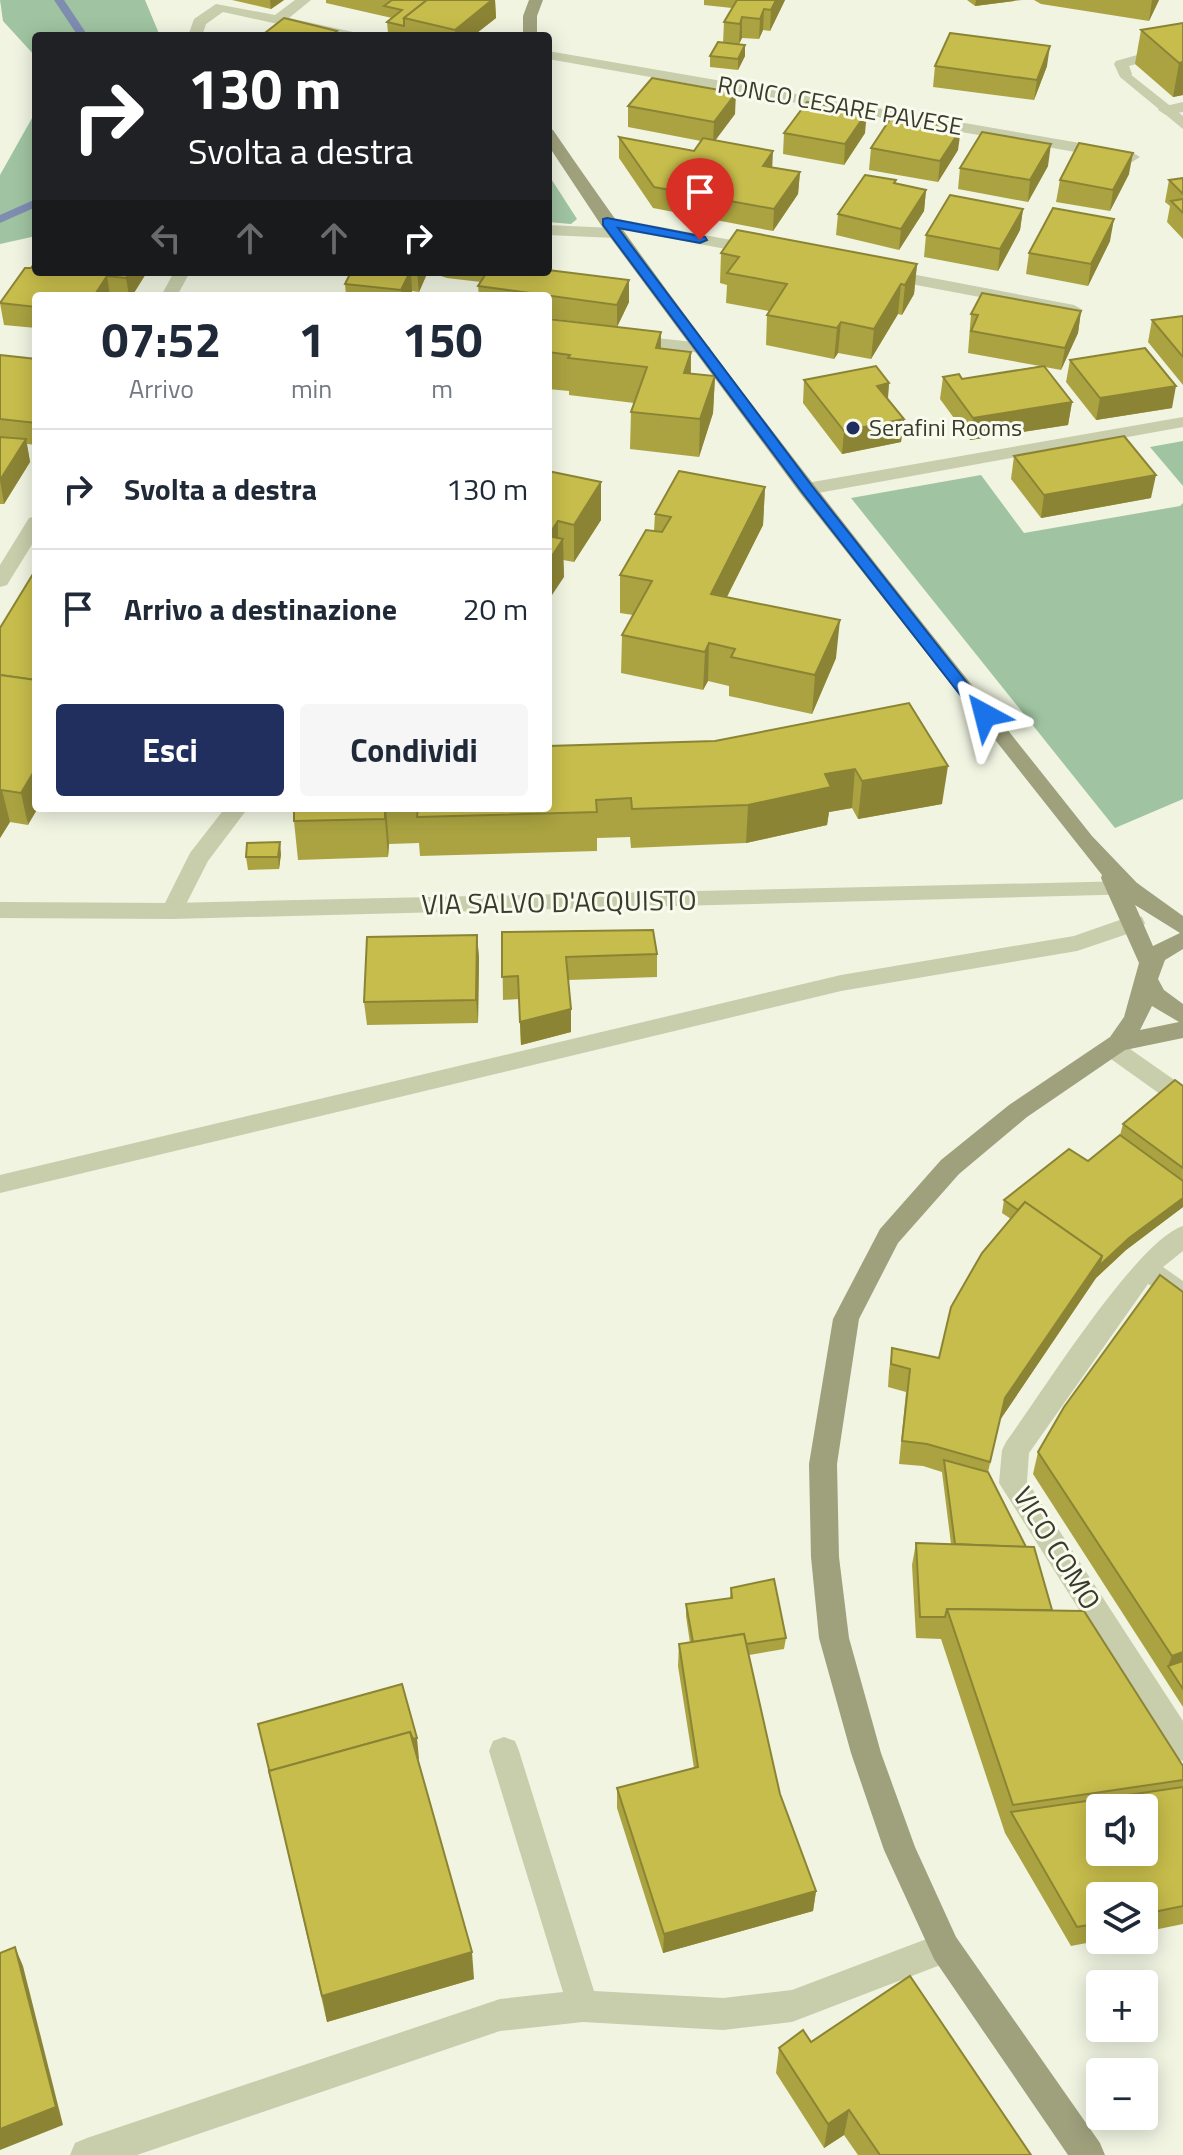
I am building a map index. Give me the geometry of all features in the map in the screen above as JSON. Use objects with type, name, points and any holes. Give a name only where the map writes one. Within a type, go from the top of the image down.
[{"type":"street","points":[[278,19],[304,0]]},
{"type":"street","points":[[530,32],[530,16],[536,0]]},
{"type":"street","points":[[196,32],[199,22],[221,7],[335,32]]},
{"type":"street","points":[[1183,46],[1121,64],[1125,74],[1183,124]]},
{"type":"street","name":"RONCO CESARE PAVESE","points":[[552,56],[1132,157]]},
{"type":"street","points":[[1166,110],[1183,107]]},
{"type":"street","points":[[552,139],[611,228],[807,489],[1118,882],[1165,917],[1183,926]]},
{"type":"street","points":[[552,230],[611,228],[778,254]]},
{"type":"street","points":[[871,272],[1074,310]]},
{"type":"street","points":[[610,338],[702,348]]},
{"type":"street","points":[[807,489],[1183,422]]},
{"type":"street","points":[[0,581],[32,529]]},
{"type":"street","points":[[172,911],[198,858],[234,812]]},
{"type":"street","points":[[1118,882],[1134,923],[1155,996],[1183,1015]]},
{"type":"street","name":"VIA SALVO D'ACQUISTO","points":[[0,910],[172,911],[1118,882]]},
{"type":"street","points":[[0,1184],[841,983],[1077,943],[1134,923]]},
{"type":"street","points":[[1115,1046],[1137,1015],[1148,970],[1163,948],[1183,940]]},
{"type":"street","points":[[1088,2155],[945,1948],[900,1850],[866,1753],[834,1638],[825,1557],[823,1464],[846,1319],[889,1236],[950,1167],[1018,1111],[1115,1046],[1183,1030]]},
{"type":"street","points":[[1115,1046],[1183,1098]]},
{"type":"street","name":"VICO COMO","points":[[1183,1236],[1145,1268],[1016,1450],[1013,1483],[1183,1747]]},
{"type":"street","points":[[1145,1268],[1183,1295]]},
{"type":"street","points":[[504,1751],[583,2006]]},
{"type":"street","points":[[87,2155],[500,2015],[583,2006],[723,2014],[792,2006],[945,1948]]},
{"type":"green space","points":[[0,0],[145,0],[158,32],[32,32],[32,53],[3,21]]},
{"type":"green space","points":[[32,118],[32,237],[0,244],[0,175]]},
{"type":"green space","points":[[552,180],[577,219],[571,224],[552,222]]},
{"type":"green space","points":[[1183,441],[1183,486],[1150,447]]},
{"type":"green space","points":[[981,475],[1024,533],[1183,503],[1183,799],[1115,828],[851,498]]},
{"type":"building","points":[[392,0],[427,0],[404,18],[404,26],[387,22],[402,10],[384,6]]},
{"type":"building","points":[[427,0],[492,0],[455,30],[404,18]]},
{"type":"building","points":[[737,0],[776,0],[771,10],[764,9],[760,19],[742,17],[740,24],[724,22]]},
{"type":"building","points":[[284,18],[337,31],[336,32],[266,32]]},
{"type":"building","points":[[1183,23],[1183,62],[1179,63],[1141,30]]},
{"type":"building","points":[[950,33],[1050,46],[1037,80],[935,66]]},
{"type":"building","points":[[718,42],[745,45],[738,59],[710,56]]},
{"type":"building","points":[[652,78],[736,93],[714,122],[628,106]]},
{"type":"building","points":[[807,102],[867,112],[845,144],[784,133]]},
{"type":"building","points":[[892,116],[961,129],[940,161],[871,148]]},
{"type":"building","points":[[982,132],[1051,144],[1030,180],[960,168]]},
{"type":"building","points":[[619,137],[694,151],[703,138],[773,151],[763,166],[800,172],[774,209],[654,187]]},
{"type":"building","points":[[1079,143],[1133,153],[1113,190],[1060,180]]},
{"type":"building","points":[[865,175],[896,180],[894,183],[926,190],[901,229],[838,214]]},
{"type":"building","points":[[1183,178],[1183,194],[1169,180]]},
{"type":"building","points":[[950,195],[1023,209],[1000,249],[926,235]]},
{"type":"building","points":[[1183,199],[1183,213],[1171,201]]},
{"type":"building","points":[[1053,208],[1114,219],[1091,264],[1029,253]]},
{"type":"building","points":[[737,230],[917,264],[874,329],[841,322],[837,328],[767,315],[787,284],[727,273],[739,257],[721,253]]},
{"type":"building","points":[[25,268],[31,268],[32,276],[107,276],[97,292],[32,292],[32,307],[0,303]]},
{"type":"building","points":[[552,270],[629,280],[617,305],[552,296],[552,292],[522,292],[478,286],[484,276],[552,276]]},
{"type":"building","points":[[349,276],[408,276],[401,290],[345,284]]},
{"type":"building","points":[[982,293],[1081,311],[1065,348],[971,331],[978,315],[971,314]]},
{"type":"building","points":[[1183,316],[1183,357],[1152,320]]},
{"type":"building","points":[[552,319],[661,332],[656,348],[691,352],[684,373],[715,376],[700,419],[631,412],[647,367],[568,358],[570,355],[552,353]]},
{"type":"building","points":[[1145,348],[1176,386],[1100,398],[1070,360]]},
{"type":"building","points":[[0,355],[32,359],[32,423],[0,419]]},
{"type":"building","points":[[876,366],[889,383],[877,386],[904,419],[844,431],[804,380]]},
{"type":"building","points":[[1044,366],[1072,402],[973,418],[943,377],[959,374],[962,379]]},
{"type":"building","points":[[1124,436],[1156,475],[1044,495],[1014,456]]},
{"type":"building","points":[[0,437],[26,439],[0,480]]},
{"type":"building","points":[[679,471],[765,487],[711,594],[840,620],[815,675],[731,657],[735,649],[709,643],[705,652],[622,635],[652,581],[620,575],[646,530],[662,532],[671,517],[655,514]]},
{"type":"building","points":[[552,472],[601,482],[574,525],[558,521],[552,530]]},
{"type":"building","points":[[552,537],[563,539],[552,556]]},
{"type":"building","points":[[32,576],[32,679],[0,675],[0,628]]},
{"type":"building","points":[[0,675],[32,679],[32,775],[21,793],[2,790],[0,794]]},
{"type":"building","points":[[909,703],[948,766],[862,781],[855,769],[825,774],[831,787],[748,805],[632,809],[631,798],[596,800],[597,812],[417,817],[418,812],[552,812],[552,746],[715,741]]},
{"type":"building","points":[[294,812],[385,812],[385,819],[294,821]]},
{"type":"building","points":[[280,842],[278,857],[246,857],[247,843]]},
{"type":"building","points":[[653,930],[657,954],[566,957],[571,1009],[520,1022],[518,976],[502,977],[502,932]]},
{"type":"building","points":[[477,935],[476,1000],[364,1002],[367,937]]},
{"type":"building","points":[[1175,1080],[1183,1086],[1183,1168],[1123,1124]]},
{"type":"building","points":[[1120,1135],[1183,1181],[1183,1198],[1129,1238],[1099,1266],[1102,1256],[1025,1202],[1018,1210],[1004,1200],[1069,1149],[1088,1161]]},
{"type":"building","points":[[1025,1202],[1102,1256],[1005,1398],[990,1462],[927,1444],[902,1441],[910,1369],[891,1364],[892,1348],[939,1358],[951,1307],[982,1253]]},
{"type":"building","points":[[1160,1275],[1183,1292],[1183,1652],[1172,1656],[1038,1452],[1064,1407]]},
{"type":"building","points":[[944,1460],[988,1472],[1026,1547],[955,1544]]},
{"type":"building","points":[[916,1543],[1034,1547],[1052,1610],[947,1609],[945,1617],[920,1617]]},
{"type":"building","points":[[774,1579],[786,1638],[746,1644],[744,1634],[693,1642],[686,1604],[732,1598],[731,1588]]},
{"type":"building","points":[[947,1609],[1084,1611],[1183,1766],[1183,1780],[1013,1805]]},
{"type":"building","points":[[744,1634],[780,1794],[816,1891],[664,1934],[617,1788],[698,1767],[679,1644]]},
{"type":"building","points":[[1183,1661],[1183,1689],[1168,1666]]},
{"type":"building","points":[[402,1684],[417,1738],[413,1739],[410,1732],[269,1771],[258,1724]]},
{"type":"building","points":[[410,1732],[472,1952],[322,1996],[269,1771]]},
{"type":"building","points":[[1183,1787],[1183,1906],[1158,1911],[1158,1882],[1086,1882],[1086,1925],[1077,1927],[1011,1812],[1086,1801],[1086,1866],[1158,1866],[1158,1794],[1135,1794]]},
{"type":"building","points":[[15,1947],[56,2107],[0,2129],[0,1953]]},
{"type":"building","points":[[910,1976],[1031,2155],[880,2155],[849,2110],[828,2124],[779,2048],[803,2030],[811,2042]]},
{"type":"waterway","points":[[59,0],[80,32]]},
{"type":"waterway","points":[[0,219],[32,205]]},
{"type":"place","name":"Serafini Rooms","points":[[853,428]]},
{"type":"route","points":[[700,240],[607,222],[807,489],[985,715]]}]
